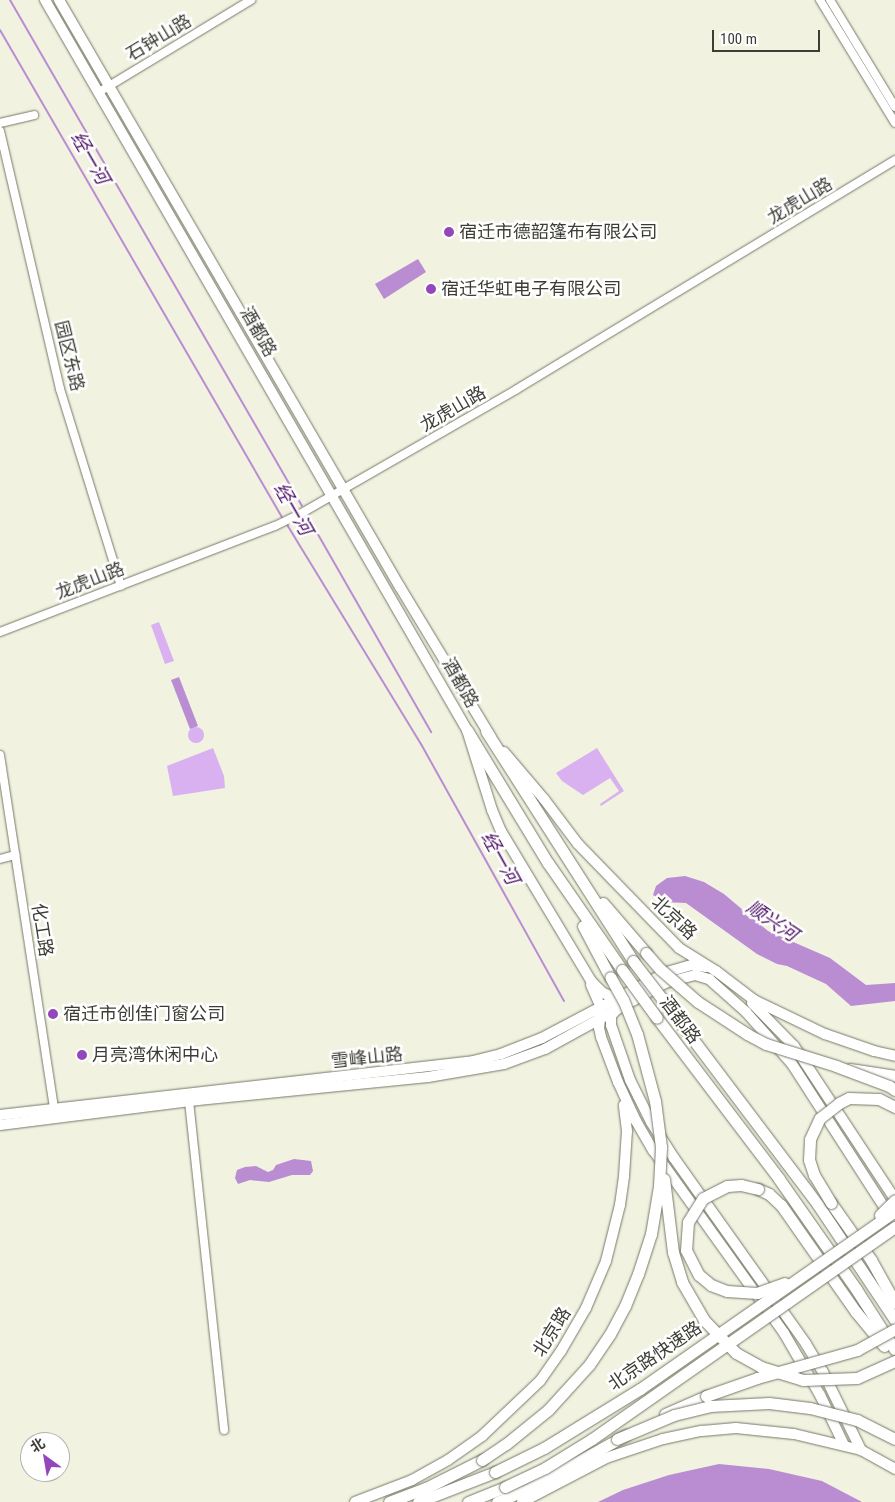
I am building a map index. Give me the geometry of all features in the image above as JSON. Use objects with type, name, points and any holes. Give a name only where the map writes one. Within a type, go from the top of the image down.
[{"type":"highway","name":"酒都路","points":[[466,730],[548,863],[622,970],[778,1180],[856,1289],[895,1350]]},
{"type":"highway","name":"酒都路","points":[[486,731],[633,961],[818,1205],[895,1320]]},
{"type":"highway","points":[[548,863],[623,1000],[637,1034],[649,1072],[661,1147],[669,1227],[680,1274],[694,1306],[723,1342],[761,1367],[803,1380],[857,1378],[895,1362],[856,1312],[781,1204],[769,1194],[741,1185],[727,1186],[703,1198],[694,1209],[688,1222],[686,1250],[698,1275],[711,1285],[727,1292],[757,1293],[773,1288],[817,1266]]},
{"type":"highway","points":[[570,864],[646,953],[679,986],[721,1019],[766,1044],[836,1066],[895,1090]]},
{"type":"highway","points":[[836,1066],[895,1076]]},
{"type":"highway","points":[[895,1107],[879,1099],[849,1098],[839,1102],[820,1118],[810,1139],[809,1160],[814,1175],[871,1260],[895,1303]]},
{"type":"highway","points":[[389,1502],[426,1488],[482,1460],[512,1439],[554,1403],[589,1365],[610,1334],[638,1274],[651,1234],[659,1186],[661,1147]]},
{"type":"highway","points":[[852,1241],[895,1200]]},
{"type":"highway","name":"北京路快速路","points":[[418,1502],[495,1472],[544,1448],[640,1389],[895,1211]]},
{"type":"highway","name":"北京路快速路","points":[[468,1502],[545,1468],[592,1439],[895,1226]]},
{"type":"highway","points":[[500,1501],[551,1477],[617,1439],[706,1396],[757,1378],[857,1350],[895,1329]]},
{"type":"highway","points":[[617,1439],[674,1415],[710,1406],[768,1403],[810,1408],[857,1420],[895,1439]]},
{"type":"main road","name":"酒都路","points":[[45,0],[333,496],[466,730]]},
{"type":"main road","name":"酒都路","points":[[59,0],[486,731]]},
{"type":"main road","points":[[466,730],[492,810],[501,831],[554,915],[601,1007],[601,1037],[618,1082],[653,1150],[784,1333],[820,1395],[844,1445]]},
{"type":"main road","name":"北京路","points":[[486,731],[544,799],[578,844],[679,948],[716,971],[754,1000],[825,1034],[874,1052],[895,1056]]},
{"type":"main road","points":[[679,948],[692,965],[684,977]]},
{"type":"main road","name":"雪峰山路","points":[[0,1124],[428,1077],[496,1066],[529,1056],[587,1021],[601,1007],[617,1003],[667,972],[692,965],[716,971]]},
{"type":"main road","points":[[584,971],[596,988],[617,1003]]},
{"type":"main road","points":[[584,971],[593,993],[587,1021],[600,1018],[617,1003],[665,983],[695,975],[709,979],[760,1025],[792,1064],[895,1226]]},
{"type":"main road","points":[[736,987],[794,1046],[895,1200]]},
{"type":"main road","points":[[617,1003],[611,1016],[611,1025],[630,1080],[651,1122],[674,1158],[806,1344],[823,1372],[861,1450]]},
{"type":"main road","name":"雪峰山路","points":[[0,1115],[473,1061],[520,1048],[587,1021]]},
{"type":"main road","name":"北京路","points":[[355,1502],[412,1480],[448,1460],[482,1436],[540,1381],[561,1351],[586,1308],[606,1261],[620,1205],[624,1176],[626,1112],[618,1082]]},
{"type":"main road","points":[[522,1502],[606,1458],[663,1439],[702,1431],[736,1428],[794,1434],[861,1450],[895,1469]]},
{"type":"street","name":"石钟山路","points":[[98,92],[251,0]]},
{"type":"street","points":[[820,0],[895,123]]},
{"type":"street","points":[[830,0],[895,107]]},
{"type":"street","points":[[0,123],[34,115]]},
{"type":"street","name":"园区东路","points":[[0,131],[60,390],[120,586]]},
{"type":"street","name":"龙虎山路","points":[[0,632],[275,526],[300,514],[517,389],[895,160]]},
{"type":"street","name":"化工路","points":[[0,755],[54,1109]]},
{"type":"street","points":[[0,821],[10,819]]},
{"type":"street","points":[[0,859],[15,855]]},
{"type":"street","points":[[189,1102],[224,1430]]},
{"type":"shaded area","points":[[418,259],[426,272],[384,299],[375,284]]},
{"type":"shaded area","points":[[159,622],[174,661],[165,664],[151,625]]},
{"type":"shaded area","points":[[179,677],[198,726],[190,729],[171,680]]},
{"type":"shaded area","points":[[196,727],[204,735],[196,743],[188,735]]},
{"type":"shaded area","points":[[213,748],[224,776],[225,788],[173,796],[167,766]]},
{"type":"shaded area","points":[[597,748],[624,791],[601,806],[600,804],[619,791],[610,778],[583,795],[562,781],[556,773]]},
{"type":"shaded area","points":[[685,876],[704,882],[724,894],[768,931],[830,958],[866,985],[895,983],[895,1001],[851,1006],[826,984],[757,954],[686,903],[665,902],[653,895],[656,886],[667,878]]},
{"type":"shaded area","points":[[294,1159],[311,1161],[313,1171],[310,1175],[292,1175],[269,1182],[250,1180],[238,1184],[235,1178],[237,1170],[245,1167],[256,1166],[268,1172],[273,1170],[276,1165]]},
{"type":"shaded area","points":[[719,1464],[769,1469],[822,1481],[862,1502],[598,1502],[623,1490],[669,1475]]},
{"type":"waterway","name":"经一河","points":[[10,0],[302,506]]},
{"type":"waterway","name":"经一河","points":[[0,30],[283,519]]},
{"type":"waterway","name":"经一河","points":[[308,517],[431,732]]},
{"type":"waterway","name":"经一河","points":[[286,523],[421,744],[564,1001]]},
{"type":"place","name":"宿迁市德韶篷布有限公司","points":[[449,232]]},
{"type":"place","name":"宿迁华虹电子有限公司","points":[[431,289]]},
{"type":"place","name":"宿迁市创佳门窗公司","points":[[53,1014]]},
{"type":"place","name":"月亮湾休闲中心","points":[[82,1055]]},
{"type":"water label","name":"顺兴河","points":[[772,921]]}]
